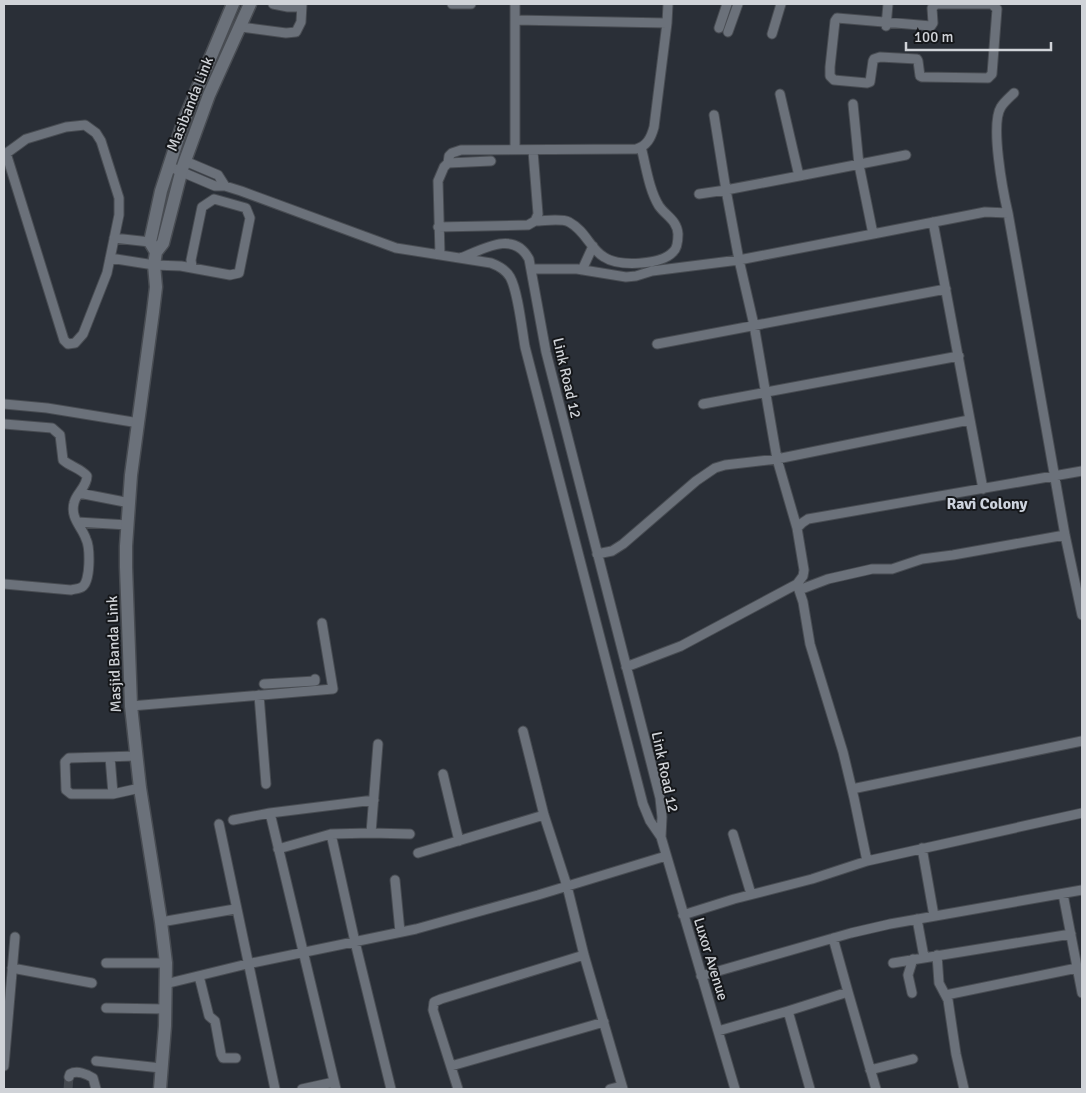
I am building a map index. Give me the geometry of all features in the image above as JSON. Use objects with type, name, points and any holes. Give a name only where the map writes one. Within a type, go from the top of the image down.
[{"type":"main road","points":[[153,247],[168,166],[196,88],[233,4]]},
{"type":"main road","name":"Masibanda Link","points":[[168,220],[183,166],[209,95],[250,4]]},
{"type":"main road","name":"Masjid Banda Link","points":[[160,1089],[165,1026],[166,963],[136,756],[131,706],[126,567],[131,475],[156,287],[153,247],[163,243],[168,220]]},
{"type":"street","points":[[241,27],[286,33],[296,32],[302,22],[302,5],[288,8],[273,4]]},
{"type":"street","points":[[452,4],[471,4]]},
{"type":"street","points":[[515,4],[515,149]]},
{"type":"street","points":[[448,163],[449,156],[455,151],[636,149],[642,147],[652,137],[668,4]]},
{"type":"street","points":[[718,28],[727,4]]},
{"type":"street","points":[[728,32],[738,4]]},
{"type":"street","points":[[772,34],[781,4]]},
{"type":"street","points":[[886,25],[888,4]]},
{"type":"street","points":[[936,4],[992,4],[997,9],[992,74],[988,78],[922,77],[920,76],[917,59],[880,58],[873,61],[870,82],[834,80],[830,76],[835,21],[842,18],[886,25],[931,26],[933,23],[932,8],[936,4]]},
{"type":"street","points":[[515,20],[667,24]]},
{"type":"street","points":[[1014,93],[1001,106],[996,119],[997,138],[1054,476],[1082,615]]},
{"type":"street","points":[[780,94],[799,176]]},
{"type":"street","points":[[853,104],[859,165],[873,234]]},
{"type":"street","points":[[714,115],[726,190],[754,325],[777,459],[797,528],[804,570],[798,587],[803,602],[810,644],[843,752],[867,861]]},
{"type":"street","points":[[77,125],[92,129],[101,141],[119,198],[118,215],[107,273],[83,334],[75,343],[68,344],[64,340],[5,154],[26,139],[48,131],[77,125]]},
{"type":"street","points":[[438,227],[528,225],[535,221],[567,221],[580,229],[603,257],[622,264],[651,261],[668,256],[674,252],[678,233],[675,223],[660,208],[656,200],[642,147]]},
{"type":"street","points":[[533,151],[538,214],[535,221]]},
{"type":"street","points":[[699,194],[906,155]]},
{"type":"street","points":[[440,255],[438,181],[444,166],[448,163],[491,160]]},
{"type":"street","name":"Link Road 12","points":[[168,166],[183,166],[218,175],[225,186],[396,248],[491,263],[501,267],[510,277],[525,347],[643,804],[650,821],[661,837]]},
{"type":"street","points":[[110,258],[154,265],[192,267],[230,275],[239,273],[250,218],[246,208],[214,199],[202,207],[191,260],[192,267]]},
{"type":"street","points":[[532,269],[563,268],[626,277],[636,276],[652,271],[739,260],[985,212],[1008,212]]},
{"type":"street","points":[[933,222],[983,489]]},
{"type":"street","points":[[114,238],[153,247]]},
{"type":"street","name":"Link Road 12","points":[[461,258],[489,246],[503,243],[515,244],[525,250],[529,259],[546,352],[660,798],[662,817],[661,837]]},
{"type":"street","points":[[582,270],[593,246]]},
{"type":"street","points":[[600,273],[608,259]]},
{"type":"street","points":[[657,344],[946,289]]},
{"type":"street","points":[[703,404],[959,356]]},
{"type":"street","points":[[4,404],[47,408],[139,422]]},
{"type":"street","points":[[598,554],[612,551],[623,544],[696,482],[716,468],[725,465],[777,459],[969,420]]},
{"type":"street","points":[[4,424],[52,428],[58,431],[62,439],[63,460],[79,468],[87,476],[87,481],[74,503],[74,516],[86,539],[89,552],[88,575],[86,583],[82,588],[71,590],[4,584]]},
{"type":"street","points":[[797,528],[808,519],[1082,471]]},
{"type":"street","points":[[80,493],[130,503]]},
{"type":"street","points":[[77,522],[128,525]]},
{"type":"street","points":[[626,667],[681,646],[798,587],[872,569],[892,569],[922,558],[953,555],[1065,535]]},
{"type":"street","points":[[264,684],[316,683],[333,689],[322,623]]},
{"type":"street","points":[[131,706],[259,695],[316,683]]},
{"type":"street","points":[[259,695],[266,784]]},
{"type":"street","points":[[523,731],[544,815],[567,886],[584,955],[623,1087],[610,1089]]},
{"type":"street","points":[[852,789],[1082,741]]},
{"type":"street","points":[[371,833],[378,744]]},
{"type":"street","points":[[136,756],[69,758],[65,762],[66,790],[71,794],[113,794],[140,788]]},
{"type":"street","points":[[110,757],[113,794]]},
{"type":"street","points":[[443,774],[459,841]]},
{"type":"street","points":[[233,820],[270,813],[374,800]]},
{"type":"street","points":[[683,915],[751,894],[812,879],[867,861],[1082,812]]},
{"type":"street","points":[[270,813],[335,1086],[302,1089]]},
{"type":"street","points":[[418,853],[544,815]]},
{"type":"street","points":[[219,824],[235,909],[275,1089]]},
{"type":"street","points":[[278,849],[331,834],[410,834]]},
{"type":"street","points":[[331,834],[391,1089]]},
{"type":"street","points":[[732,834],[751,894]]},
{"type":"street","name":"Luxor Avenue","points":[[661,837],[736,1089]]},
{"type":"street","points":[[922,848],[934,916]]},
{"type":"street","points":[[165,984],[247,964],[400,932],[567,886],[666,856]]},
{"type":"street","points":[[395,880],[400,932]]},
{"type":"street","points":[[702,976],[834,938],[917,919],[1082,890]]},
{"type":"street","points":[[1063,894],[1082,993]]},
{"type":"street","points":[[161,922],[235,909]]},
{"type":"street","points":[[917,919],[924,957]]},
{"type":"street","points":[[892,963],[1071,934]]},
{"type":"street","points":[[4,1066],[15,937]]},
{"type":"street","points":[[834,938],[876,1089]]},
{"type":"street","points":[[458,1089],[433,1010],[434,1002],[584,955]]},
{"type":"street","points":[[937,955],[939,983],[946,994],[964,1089]]},
{"type":"street","points":[[912,993],[908,975],[913,959]]},
{"type":"street","points":[[106,963],[166,963]]},
{"type":"street","points":[[12,968],[92,983]]},
{"type":"street","points":[[946,994],[1077,968]]},
{"type":"street","points":[[199,976],[209,1016],[215,1021],[221,1054],[223,1058],[236,1058]]},
{"type":"street","points":[[718,1031],[848,992]]},
{"type":"street","points":[[106,1008],[165,1008]]},
{"type":"street","points":[[788,1011],[810,1089]]},
{"type":"street","points":[[451,1066],[604,1022]]},
{"type":"street","points":[[870,1070],[913,1059]]},
{"type":"street","points":[[96,1061],[161,1068]]},
{"type":"street","points":[[69,1077],[73,1072],[86,1074],[93,1078],[96,1089]]},
{"type":"tunnel","points":[[68,1089],[69,1077]]},
{"type":"district","name":"Ravi Colony","points":[[987,503]]}]
